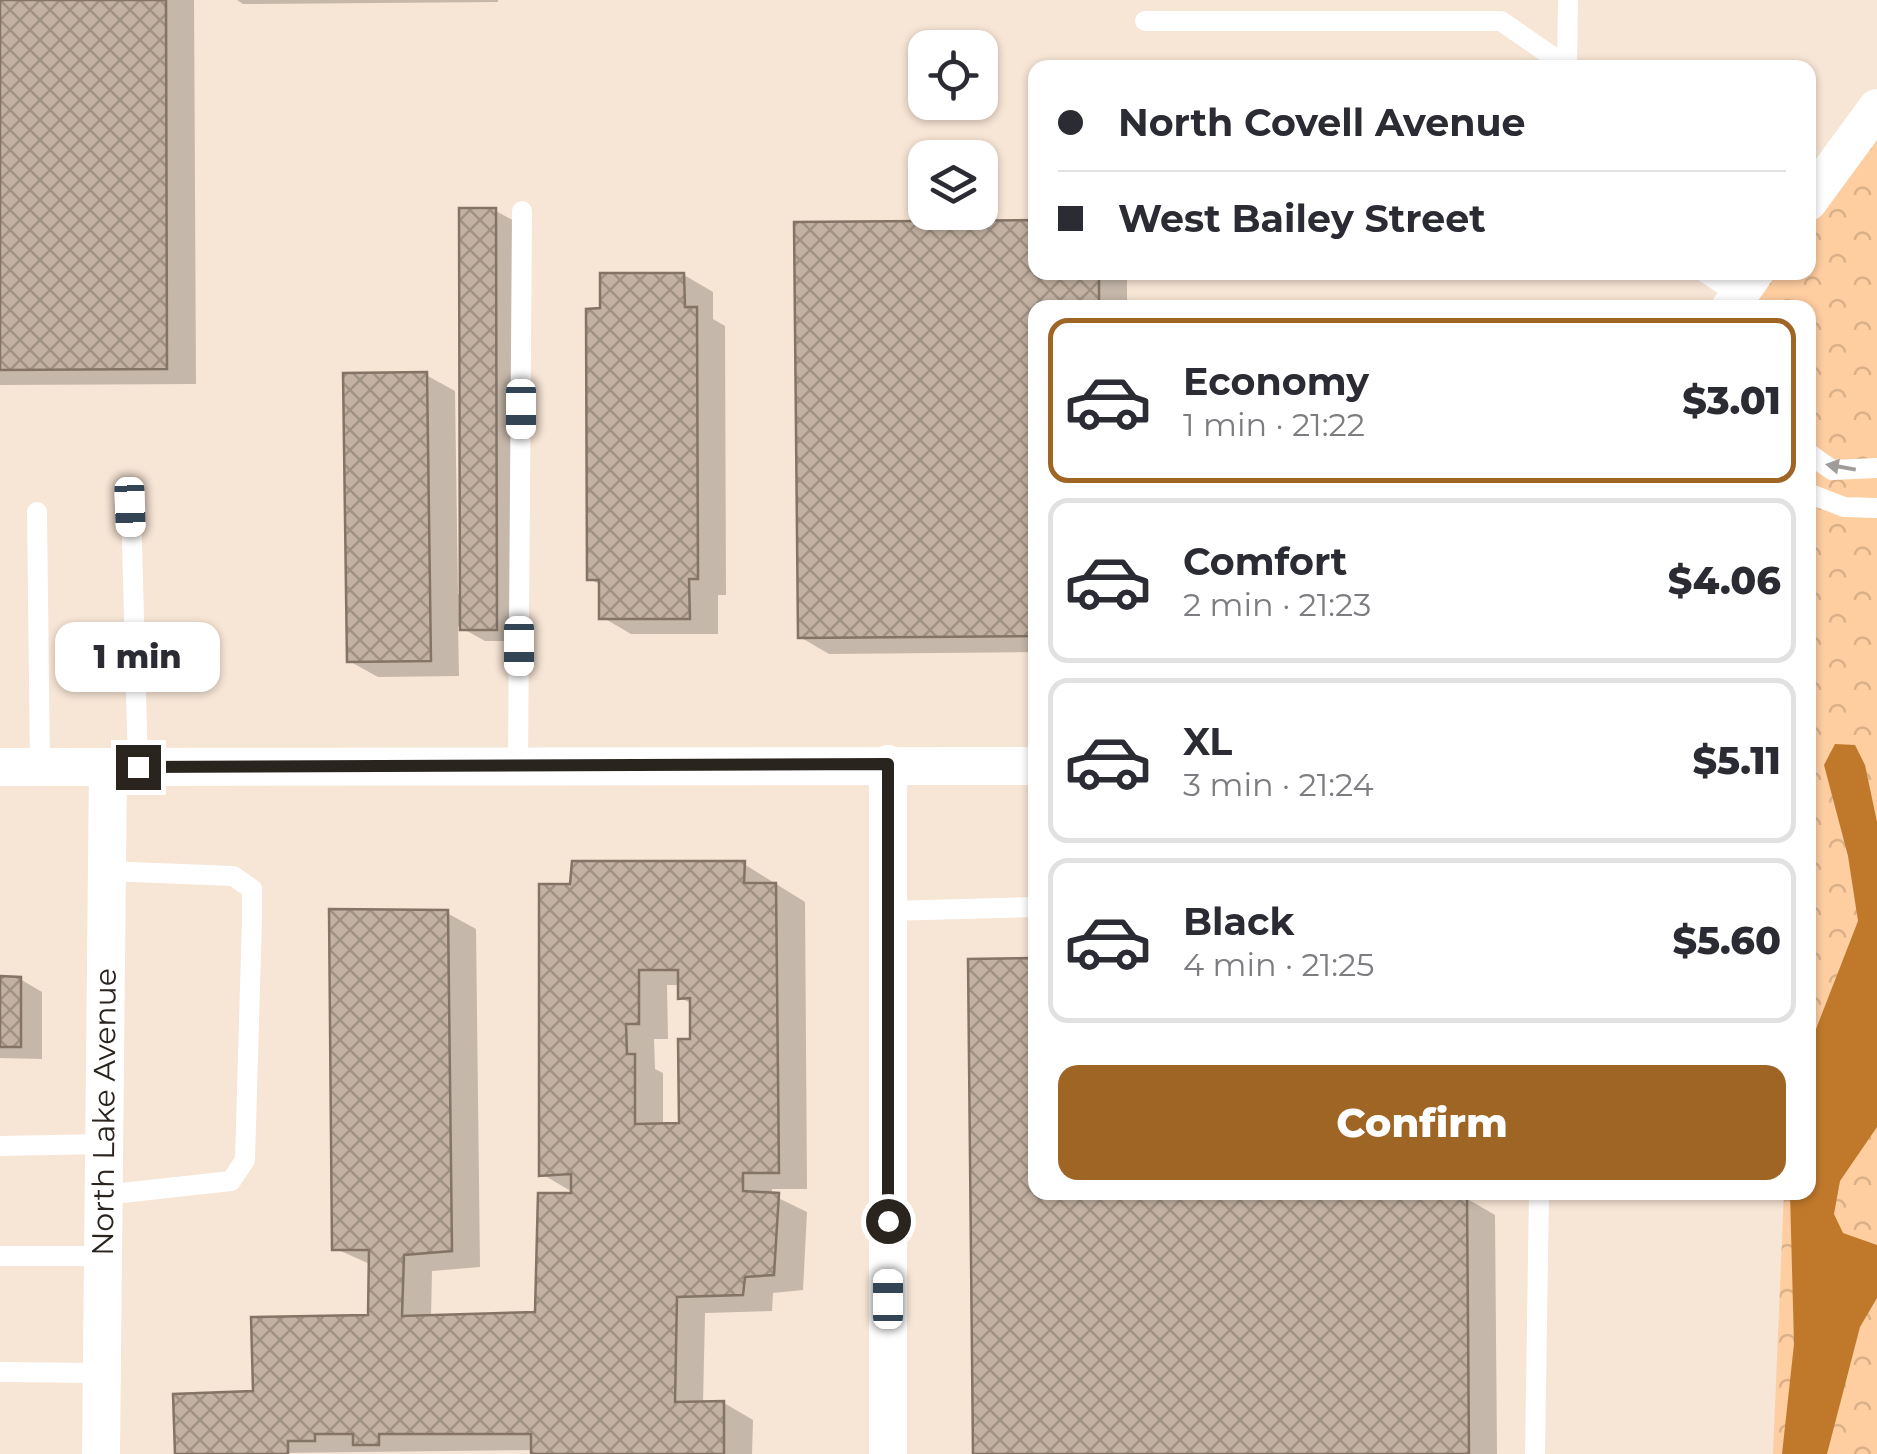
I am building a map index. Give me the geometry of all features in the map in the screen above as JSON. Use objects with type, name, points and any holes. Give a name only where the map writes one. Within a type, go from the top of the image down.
[{"type":"street","points":[[1816,191],[1877,108]]},
{"type":"street","points":[[888,764],[888,1454]]},
{"type":"street","points":[[0,767],[1028,766]]},
{"type":"street","name":"North Lake Avenue","points":[[101,1454],[107,871],[123,767]]},
{"type":"lane","points":[[1568,0],[1568,60]]},
{"type":"lane","points":[[1145,21],[1502,22],[1558,60]]},
{"type":"lane","points":[[518,766],[522,210]]},
{"type":"lane","points":[[1719,280],[1741,292]]},
{"type":"lane","points":[[1816,459],[1832,470],[1877,468]]},
{"type":"lane","points":[[1816,496],[1844,508],[1877,508]]},
{"type":"lane","points":[[123,767],[130,507]]},
{"type":"lane","points":[[37,512],[40,767]]},
{"type":"lane","points":[[104,1195],[231,1181],[245,1160],[252,918],[252,890],[233,876],[107,871]]},
{"type":"lane","points":[[888,911],[1028,907]]},
{"type":"lane","points":[[0,1146],[104,1144]]},
{"type":"lane","points":[[1535,1454],[1539,1200]]},
{"type":"lane","points":[[0,1256],[103,1256]]},
{"type":"lane","points":[[0,1372],[102,1373]]},
{"type":"green space","points":[[1877,133],[1877,1454],[1773,1454],[1784,1200],[1816,1200],[1816,300],[1741,300],[1757,280],[1816,280],[1816,208]]},
{"type":"shaded area","points":[[1835,744],[1855,745],[1865,765],[1877,822],[1877,1127],[1840,1181],[1834,1214],[1843,1233],[1877,1245],[1877,1298],[1860,1327],[1827,1454],[1782,1454],[1794,1344],[1790,1200],[1816,1200],[1816,1029],[1858,921],[1848,856],[1824,765]]},
{"type":"building","points":[[0,0],[166,0],[167,369],[0,370]]},
{"type":"building","points":[[459,208],[496,208],[497,630],[460,630]]},
{"type":"building","points":[[998,220],[1028,220],[1028,280],[1099,280],[1099,300],[1028,300],[1028,636],[798,638],[794,222],[908,221],[908,230],[998,230]]},
{"type":"building","points":[[600,273],[684,273],[685,307],[697,307],[698,579],[689,579],[690,619],[599,619],[599,580],[587,580],[586,309],[600,308]]},
{"type":"building","points":[[427,372],[431,661],[347,662],[343,373]]},
{"type":"building","points":[[572,861],[745,861],[744,883],[776,883],[779,1173],[743,1173],[743,1191],[779,1193],[774,1275],[745,1277],[743,1295],[677,1297],[675,1402],[724,1401],[724,1454],[531,1454],[531,1434],[379,1434],[379,1445],[353,1445],[353,1434],[315,1434],[315,1441],[288,1441],[288,1454],[175,1454],[173,1394],[253,1391],[251,1317],[368,1315],[369,1250],[332,1250],[329,909],[448,910],[452,1251],[404,1255],[402,1316],[535,1312],[538,1193],[571,1193],[571,1174],[539,1176],[539,884],[570,884]],"holes":[[[639,970],[678,970],[678,999],[690,998],[690,1039],[678,1039],[679,1123],[635,1124],[635,1054],[627,1054],[626,1024],[639,1024]]]},
{"type":"building","points":[[1028,958],[1028,1200],[1467,1200],[1469,1454],[973,1454],[968,959]]},
{"type":"building","points":[[0,976],[21,977],[21,1047],[0,1047]]},
{"type":"route","points":[[138,767],[888,764],[888,1221]]}]
